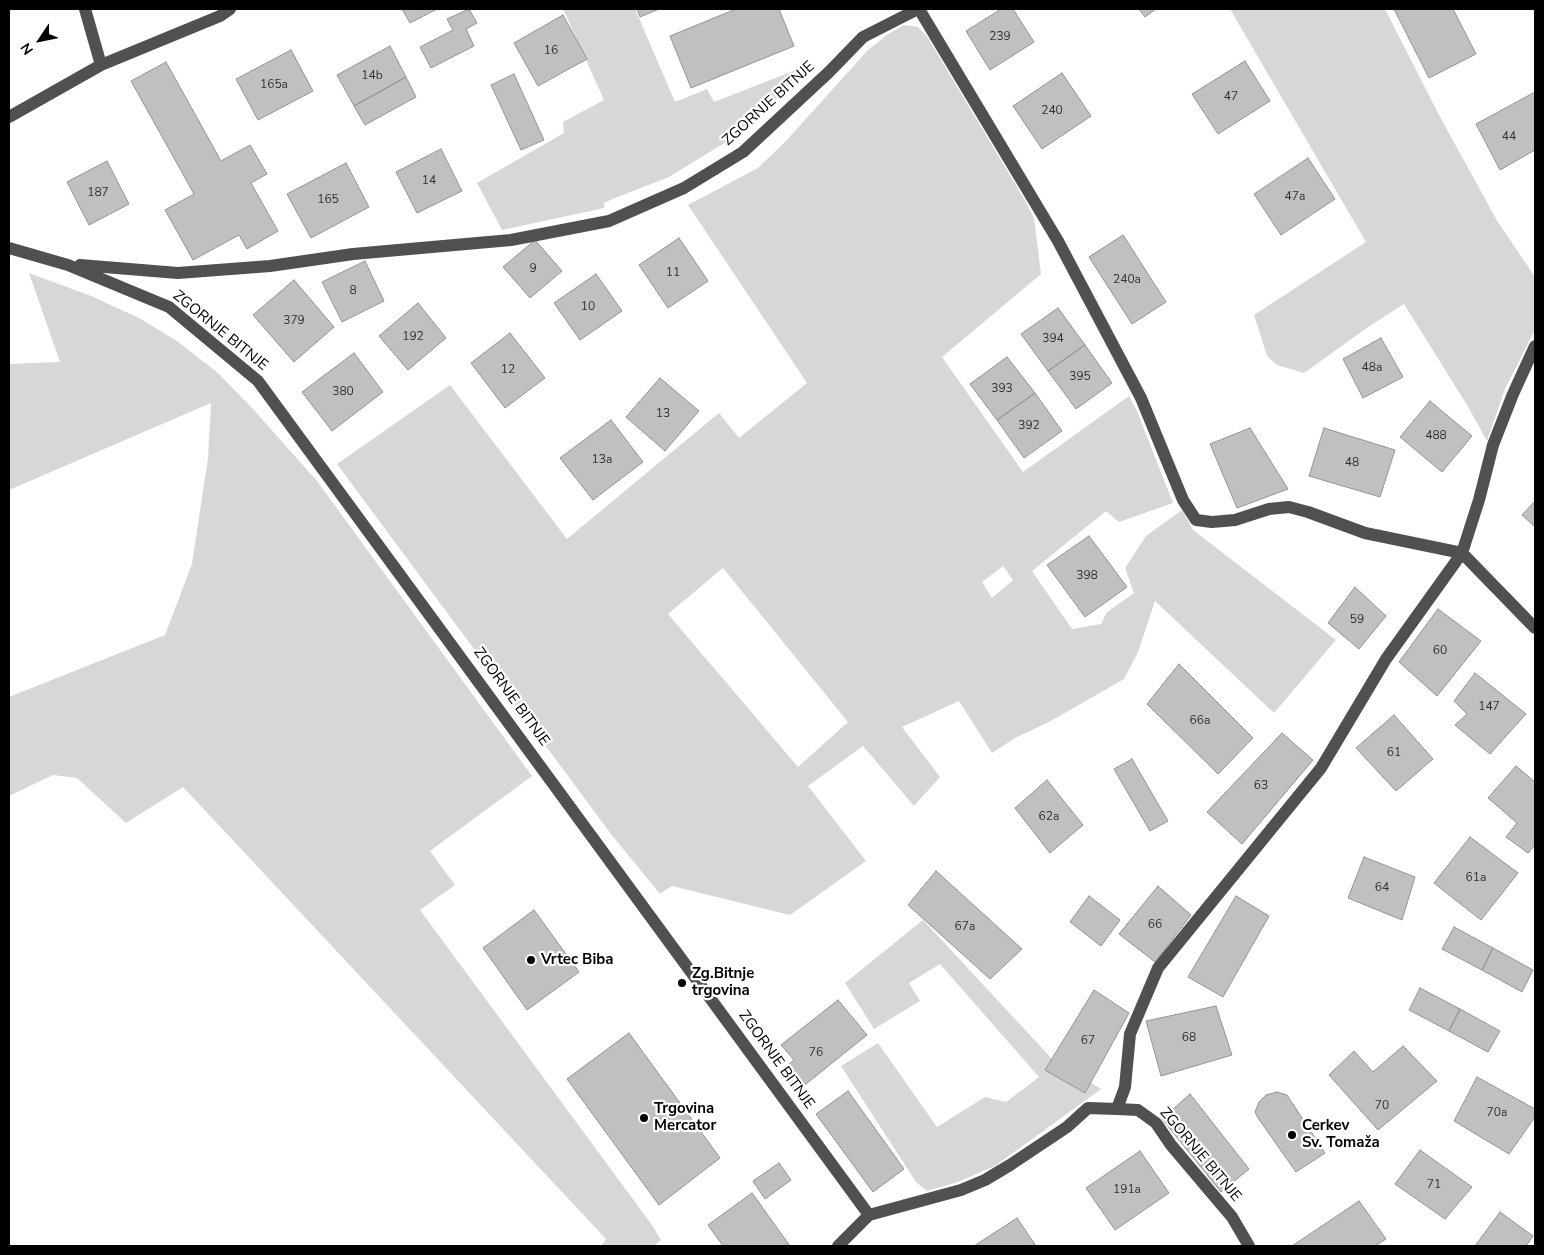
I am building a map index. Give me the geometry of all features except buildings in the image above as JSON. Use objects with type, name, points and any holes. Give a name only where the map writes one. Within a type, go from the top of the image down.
[{"type":"street","points":[[85,9],[101,65]]},
{"type":"street","points":[[9,117],[101,65],[220,16],[230,9]]},
{"type":"street","points":[[918,9],[1062,249],[1141,398],[1183,500],[1196,520],[1212,522],[1235,520],[1269,509],[1289,507],[1365,533],[1462,553],[1535,628]]},
{"type":"street","name":"ZGORNJE BITNJE","points":[[68,264],[178,273],[261,267],[353,254],[511,240],[608,221],[684,188],[743,152],[829,72],[862,36],[918,9]]},
{"type":"street","name":"ZGORNJE BITNJE","points":[[9,248],[68,264],[169,307],[258,382],[869,1215],[961,1190],[985,1180],[1067,1127],[1088,1108],[1117,1108],[1138,1110],[1156,1123],[1171,1145],[1232,1217],[1248,1246]]},
{"type":"street","points":[[1117,1108],[1125,1087],[1130,1034],[1158,968],[1321,768],[1386,659],[1462,553],[1479,500],[1493,445],[1513,394],[1535,346]]},
{"type":"street","points":[[838,1246],[869,1215]]},
{"type":"shaded area","points":[[563,9],[635,9],[675,102],[707,89],[714,102],[811,64],[771,104],[731,139],[669,177],[604,203],[604,208],[502,230],[477,183],[564,133],[563,122],[604,100]]},
{"type":"shaded area","points":[[1230,9],[1385,9],[1439,115],[1496,219],[1535,277],[1535,330],[1505,389],[1487,441],[1467,405],[1404,304],[1304,373],[1277,365],[1267,356],[1254,315],[1366,242]]},
{"type":"shaded area","points":[[904,25],[918,27],[928,38],[1034,218],[1041,274],[942,357],[1023,472],[1129,396],[1137,411],[1173,503],[1119,522],[1106,511],[1032,571],[1072,629],[1101,624],[1107,612],[1134,593],[1125,568],[1146,536],[1182,510],[1193,530],[1336,640],[1274,713],[1155,601],[1138,652],[1124,679],[1049,722],[1015,738],[992,753],[959,701],[902,727],[940,777],[914,806],[863,746],[808,786],[866,861],[790,915],[672,886],[660,894],[611,834],[337,464],[450,385],[567,539],[719,413],[739,438],[807,383],[688,205],[758,168],[786,141],[868,50],[888,34]],"holes":[[[1003,566],[1013,580],[992,598],[982,582]],[[723,568],[848,722],[798,767],[668,614]]]},
{"type":"shaded area","points":[[29,273],[91,296],[139,318],[177,341],[218,373],[317,481],[532,776],[430,851],[455,885],[420,910],[652,1225],[661,1240],[654,1246],[601,1246],[606,1239],[183,787],[126,823],[77,778],[53,775],[9,796],[9,697],[165,635],[192,564],[208,458],[211,403],[9,490],[9,364],[60,362]]},
{"type":"shaded area","points":[[923,920],[1054,1061],[1101,1089],[995,1166],[955,1183],[927,1191],[916,1182],[841,1066],[878,1043],[937,1127],[985,1097],[1006,1102],[1039,1077],[940,964],[909,983],[920,1001],[874,1029],[845,983]]},
{"type":"place","name":"Vrtec Biba","points":[[531,960]]},
{"type":"place","name":"Zg.Bitnje trgovina","points":[[682,983]]},
{"type":"place","name":"Trgovina Mercator","points":[[644,1118]]},
{"type":"place","name":"Cerkev Sv. Tomaža","points":[[1292,1135]]}]
